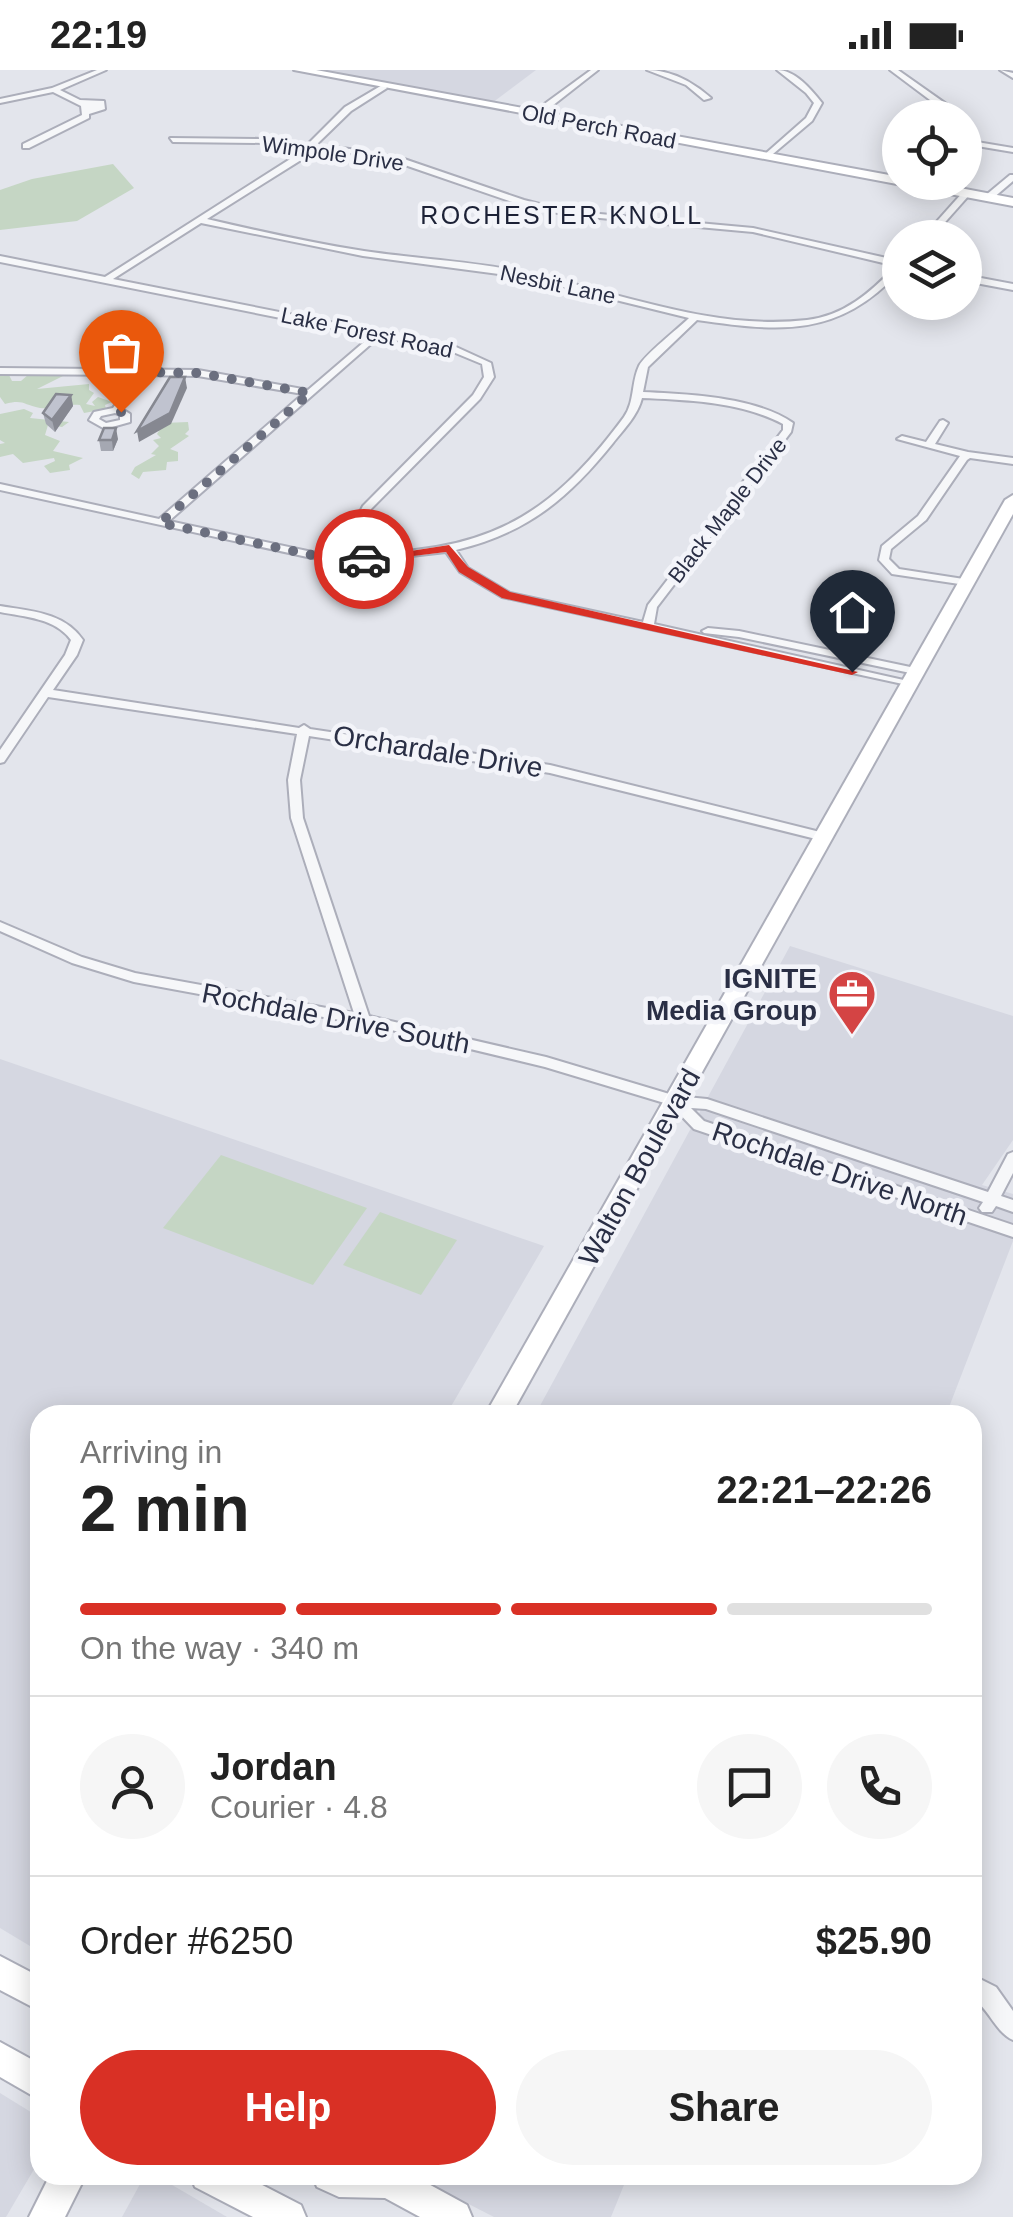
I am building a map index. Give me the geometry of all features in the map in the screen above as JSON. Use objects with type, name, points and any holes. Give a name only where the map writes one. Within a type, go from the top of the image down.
[{"type":"main road","name":"Old Perch Road","points":[[299,70],[882,178]]},
{"type":"main road","points":[[982,197],[1013,202]]},
{"type":"main road","name":"Walton Boulevard","points":[[504,1405],[1013,500]]},
{"type":"main road","points":[[0,1972],[30,1989]]},
{"type":"main road","points":[[0,2058],[30,2077]]},
{"type":"main road","points":[[46,2217],[64,2185]]},
{"type":"main road","points":[[226,2185],[288,2217]]},
{"type":"main road","points":[[395,2185],[455,2217]]},
{"type":"street","points":[[0,101],[54,90],[103,70]]},
{"type":"street","points":[[536,115],[595,70]]},
{"type":"street","points":[[650,70],[689,83],[707,98]]},
{"type":"street","points":[[767,157],[809,119],[818,103],[809,91],[780,70]]},
{"type":"street","points":[[893,70],[937,100]]},
{"type":"street","points":[[1002,70],[1013,76]]},
{"type":"street","points":[[109,278],[298,158],[348,109],[384,86]]},
{"type":"street","points":[[26,146],[102,107],[101,102],[79,102],[54,90]]},
{"type":"street","points":[[79,102],[87,112]]},
{"type":"street","name":"Wimpole Drive","points":[[172,140],[312,145],[401,161],[567,214],[752,230],[882,261]]},
{"type":"street","points":[[982,145],[1013,150]]},
{"type":"street","points":[[989,198],[1013,177]]},
{"type":"street","points":[[943,220],[961,200]]},
{"type":"street","name":"Nesbit Lane","points":[[198,220],[330,248],[516,273],[694,317],[762,325],[827,319],[859,306],[882,283]]},
{"type":"street","name":"Lake Forest Road","points":[[0,259],[470,353],[486,362],[488,378],[478,397],[367,508],[342,557]]},
{"type":"street","points":[[982,281],[1013,287]]},
{"type":"street","points":[[0,486],[312,555],[364,559],[449,548],[502,533],[558,498],[627,419],[638,396],[644,366],[694,317]]},
{"type":"street","points":[[160,523],[378,334]]},
{"type":"street","points":[[0,371],[209,374],[310,393]]},
{"type":"street","points":[[116,410],[130,392],[138,372]]},
{"type":"street","name":"Black Maple Drive","points":[[638,396],[745,409],[788,423],[788,430],[652,607],[648,626]]},
{"type":"street","points":[[928,445],[943,423]]},
{"type":"street","points":[[902,439],[1013,461]]},
{"type":"street","points":[[966,582],[896,572],[884,560],[886,548],[922,518],[956,465],[968,455]]},
{"type":"street","points":[[449,548],[464,570],[506,595],[912,678]]},
{"type":"street","points":[[0,609],[69,628],[77,640],[0,759]]},
{"type":"street","name":"Orchardale Drive","points":[[46,692],[550,769],[824,837]]},
{"type":"street","points":[[304,729],[294,780],[297,818],[364,1019]]},
{"type":"street","name":"Rochdale Drive South","points":[[0,926],[110,972],[364,1019],[546,1062],[676,1101]]},
{"type":"street","points":[[676,1101],[706,1104],[1013,1206]]},
{"type":"street","name":"Rochdale Drive North","points":[[676,1101],[699,1125],[1013,1230]]},
{"type":"street","points":[[982,1220],[1013,1158]]},
{"type":"street","points":[[982,1992],[1013,2029]]},
{"type":"shaded area","points":[[313,70],[536,70],[492,103]]},
{"type":"shaded area","points":[[790,946],[1013,1016],[1013,1140],[982,1185],[1013,1194],[1013,1241],[950,1405],[540,1405]]},
{"type":"shaded area","points":[[0,1059],[544,1246],[452,1405],[30,1405],[30,1946],[0,1928]]},
{"type":"shaded area","points":[[0,2093],[30,2112],[30,2176],[6,2217],[0,2217]]},
{"type":"shaded area","points":[[140,2185],[172,2185],[227,2217],[122,2217]]},
{"type":"shaded area","points":[[432,2185],[624,2185],[611,2217],[494,2217]]},
{"type":"green space","points":[[113,164],[134,188],[77,221],[0,230],[0,190],[32,179]]},
{"type":"green space","points":[[8,373],[12,381],[21,381],[29,374],[67,374],[37,389],[89,384],[94,393],[86,404],[95,406],[92,402],[98,397],[112,402],[105,405],[106,409],[84,413],[80,405],[45,408],[20,402],[5,404],[0,397],[0,375]]},
{"type":"green space","points":[[24,409],[33,413],[30,418],[69,422],[62,427],[48,425],[45,435],[60,441],[53,451],[83,458],[69,465],[70,470],[50,473],[44,466],[54,458],[23,463],[13,454],[0,457],[0,444],[5,443],[0,440],[0,414]]},
{"type":"green space","points":[[188,422],[185,434],[189,436],[170,449],[178,452],[178,461],[167,462],[166,470],[143,472],[139,479],[131,474],[135,467],[156,455],[151,454],[159,446],[153,440],[161,438],[157,434],[164,423]]},
{"type":"green space","points":[[221,1155],[367,1208],[313,1285],[163,1228]]},
{"type":"green space","points":[[380,1212],[457,1240],[421,1295],[343,1265]]},
{"type":"building","points":[[170,377],[185,377],[170,413],[137,431]]},
{"type":"building","points":[[56,394],[71,395],[52,420],[43,413]]},
{"type":"building","points":[[104,428],[116,428],[112,440],[99,440]]},
{"type":"way so far","points":[[121,412],[116,410],[134,387],[138,372],[198,373],[310,393],[160,523],[312,555],[364,559]]},
{"type":"place","name":"IGNITE Media Group","points":[[852,1036]]},
{"type":"district","name":"ROCHESTER KNOLL","points":[[562,215]]},
{"type":"route","points":[[364,559],[449,548],[464,570],[506,595],[852,672]]}]
